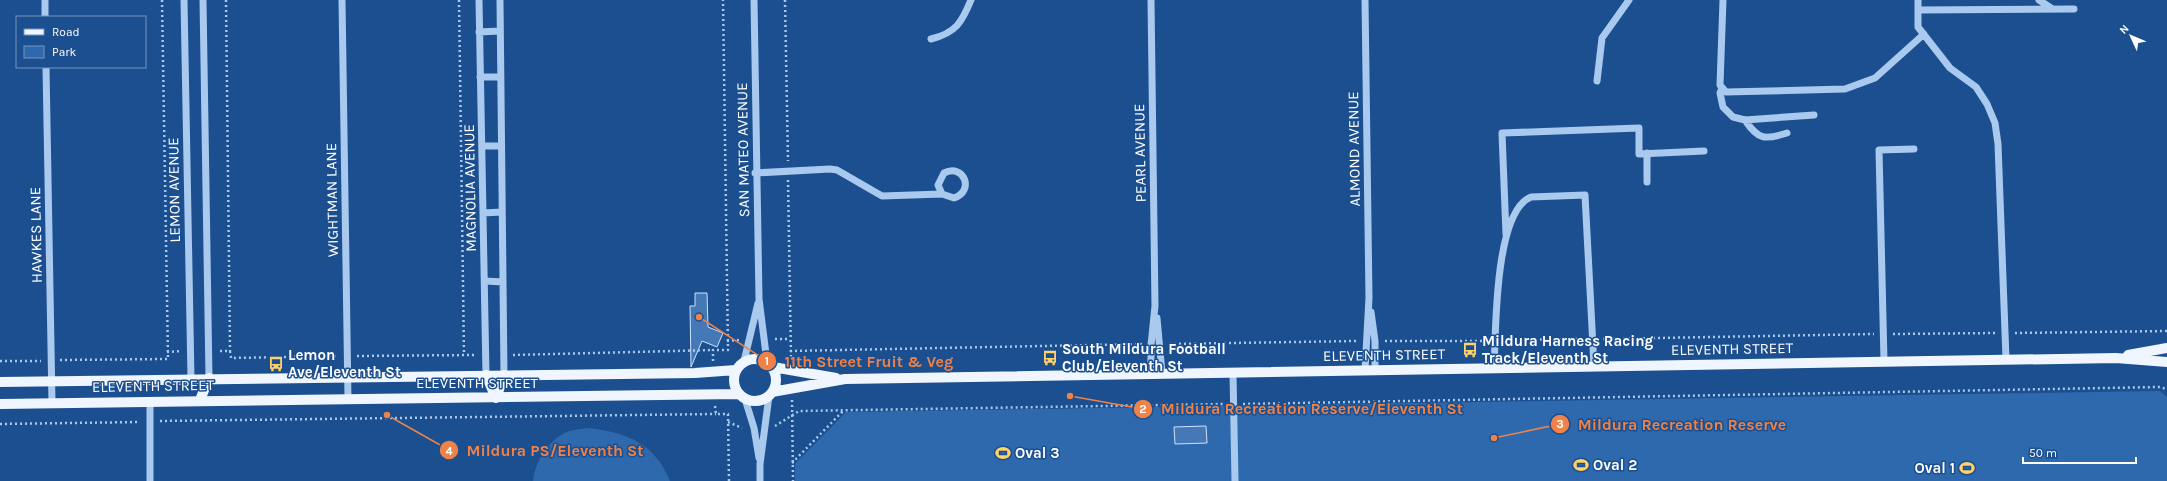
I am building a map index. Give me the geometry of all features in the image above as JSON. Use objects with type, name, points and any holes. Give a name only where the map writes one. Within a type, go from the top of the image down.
[{"type":"main road","name":"ELEVENTH STREET","points":[[2116,358],[2167,348]]},
{"type":"main road","points":[[756,358],[770,364],[776,380],[771,394],[758,401],[742,397],[733,382],[736,370],[744,361],[756,358]]},
{"type":"main road","name":"ELEVENTH STREET","points":[[771,394],[793,387],[845,379],[2116,358],[2167,362]]},
{"type":"main road","name":"ELEVENTH STREET","points":[[770,364],[793,371],[845,379]]},
{"type":"main road","name":"ELEVENTH STREET","points":[[0,382],[714,372],[736,370]]},
{"type":"main road","points":[[486,375],[496,398]]},
{"type":"main road","points":[[496,398],[504,375]]},
{"type":"main road","points":[[200,400],[209,378]]},
{"type":"main road","points":[[191,379],[200,400]]},
{"type":"main road","name":"ELEVENTH STREET","points":[[0,404],[200,400],[715,395],[742,397]]},
{"type":"street","points":[[45,0],[45,16]]},
{"type":"street","name":"LEMON AVENUE","points":[[184,0],[191,379]]},
{"type":"street","points":[[203,0],[209,378]]},
{"type":"street","name":"WIGHTMAN LANE","points":[[342,0],[346,356],[348,399]]},
{"type":"street","name":"MAGNOLIA AVENUE","points":[[479,0],[486,375]]},
{"type":"street","name":"MAGNOLIA AVENUE","points":[[500,0],[504,375]]},
{"type":"street","name":"SAN MATEO AVENUE","points":[[754,0],[755,173],[758,299],[770,364]]},
{"type":"street","points":[[931,39],[951,32],[956,27],[971,0]]},
{"type":"street","name":"PEARL AVENUE","points":[[1151,0],[1155,306],[1162,373]]},
{"type":"street","name":"ALMOND AVENUE","points":[[1365,0],[1369,298],[1365,341],[1370,370]]},
{"type":"street","points":[[1597,81],[1602,38],[1629,0]]},
{"type":"street","points":[[1723,0],[1720,85],[1726,92],[1845,90],[1875,78],[1924,34]]},
{"type":"street","points":[[1918,0],[1918,27],[1950,68],[1976,87],[1987,104],[1995,123],[1998,144],[2006,360]]},
{"type":"street","points":[[2039,0],[2047,7],[2053,9]]},
{"type":"street","points":[[1918,10],[2074,9]]},
{"type":"street","points":[[479,32],[500,31]]},
{"type":"street","name":"HAWKES LANE","points":[[46,68],[52,403]]},
{"type":"street","points":[[480,76],[500,77]]},
{"type":"street","points":[[1722,88],[1720,93],[1721,100],[1727,113],[1733,117],[1745,120],[1814,115]]},
{"type":"street","points":[[1745,120],[1752,131],[1759,137],[1774,137],[1787,133]]},
{"type":"street","points":[[1507,238],[1502,133],[1639,128],[1639,154],[1704,151]]},
{"type":"street","points":[[482,146],[501,146]]},
{"type":"street","points":[[1884,361],[1879,150],[1914,149]]},
{"type":"street","points":[[1647,153],[1647,182]]},
{"type":"street","points":[[755,173],[830,169],[840,172],[882,196],[942,194]]},
{"type":"street","points":[[1494,368],[1499,273],[1502,252],[1517,208],[1523,200],[1531,197],[1585,196],[1594,366]]},
{"type":"street","points":[[483,213],[502,212]]},
{"type":"street","points":[[485,281],[503,282]]},
{"type":"street","name":"ALMOND AVENUE","points":[[1369,298],[1375,341],[1370,370]]},
{"type":"street","name":"SAN MATEO AVENUE","points":[[744,361],[758,299]]},
{"type":"street","name":"PEARL AVENUE","points":[[1151,374],[1151,344],[1155,306]]},
{"type":"street","points":[[1233,372],[1235,481]]},
{"type":"street","points":[[760,481],[760,464],[771,394]]},
{"type":"street","points":[[742,397],[754,428],[760,464]]},
{"type":"street","points":[[150,401],[150,481]]},
{"type":"path","points":[[0,361],[168,359],[162,0]]},
{"type":"path","points":[[226,0],[231,358],[486,355]]},
{"type":"path","points":[[458,0],[464,355]]},
{"type":"path","points":[[503,355],[728,350],[723,0]]},
{"type":"path","points":[[1375,341],[2167,330]]},
{"type":"path","points":[[1160,344],[1365,341]]},
{"type":"path","points":[[793,371],[790,351],[1151,344]]},
{"type":"path","points":[[208,350],[230,351]]},
{"type":"path","points":[[713,350],[714,372]]},
{"type":"path","points":[[167,352],[190,351]]},
{"type":"path","points":[[792,481],[791,416],[793,387]]},
{"type":"path","points":[[791,416],[799,411],[844,410],[2159,387],[2167,389]]},
{"type":"path","points":[[715,395],[716,414]]},
{"type":"path","points":[[792,463],[844,410]]},
{"type":"path","points":[[0,424],[728,414],[729,481]]},
{"type":"green space","points":[[2160,391],[2167,397],[2167,481],[795,481],[795,464],[846,412]]},
{"type":"green space","points":[[589,428],[616,433],[638,442],[656,457],[664,468],[670,481],[533,481],[534,473],[540,458],[550,444],[563,434],[570,431]]},
{"type":"building","points":[[695,293],[707,293],[708,327],[723,333],[717,347],[702,341],[691,367],[690,306],[695,306]]},
{"type":"building","points":[[1206,426],[1207,443],[1175,444],[1174,427]]},
{"type":"place","name":"11th Street Fruit & Veg","points":[[699,317]]},
{"type":"place","name":"Mildura Harness Racing Track/Eleventh St","points":[[1470,350]]},
{"type":"place","name":"South Mildura Football Club/Eleventh St","points":[[1050,358]]},
{"type":"place","name":"Lemon Ave/Eleventh St","points":[[276,364]]},
{"type":"place","name":"Mildura Recreation Reserve/Eleventh St","points":[[1070,396]]},
{"type":"place","name":"Mildura PS/Eleventh St","points":[[387,415]]},
{"type":"place","name":"Mildura Recreation Reserve","points":[[1494,438]]},
{"type":"place","name":"Oval 3","points":[[1003,453]]},
{"type":"place","name":"Oval 2","points":[[1581,465]]},
{"type":"place","name":"Oval 1","points":[[1967,468]]}]
